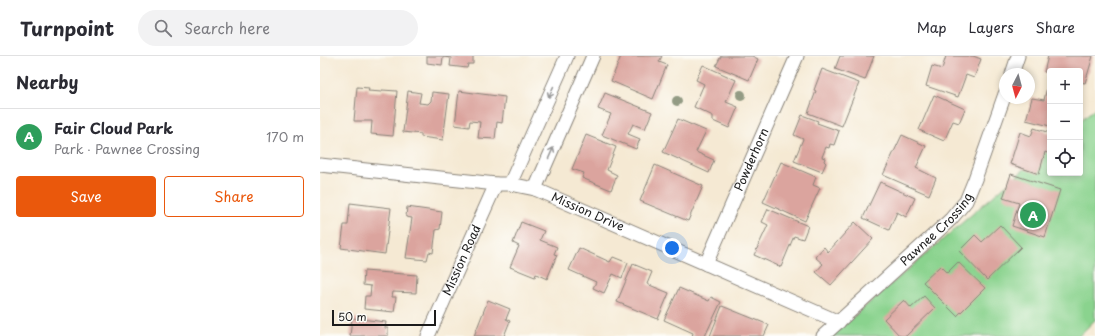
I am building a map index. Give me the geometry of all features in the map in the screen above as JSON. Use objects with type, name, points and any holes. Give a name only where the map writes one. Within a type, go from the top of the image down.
[{"type":"street","points":[[510,184],[566,56]]},
{"type":"street","points":[[535,189],[593,56]]},
{"type":"street","name":"Powderhorn","points":[[706,264],[797,56]]},
{"type":"street","points":[[1014,68],[1018,56]]},
{"type":"street","name":"Pawnee Crossing","points":[[824,336],[951,219],[966,201],[1001,104]]},
{"type":"street","name":"Mission Drive","points":[[320,165],[496,184],[510,184],[535,189],[839,322]]},
{"type":"street","name":"Mission Road","points":[[428,336],[496,184]]},
{"type":"green space","points":[[1095,108],[1095,320],[1079,336],[831,336],[1047,150],[1047,176],[1083,176],[1083,118]]},
{"type":"building","points":[[427,56],[473,56],[473,64],[468,64],[467,68],[450,66],[451,58],[443,57],[442,65],[427,63]]},
{"type":"building","points":[[621,56],[662,56],[659,62],[667,65],[653,99],[611,81]]},
{"type":"building","points":[[721,56],[752,56],[758,59],[749,80],[716,66]]},
{"type":"building","points":[[840,56],[874,56],[865,80],[835,69]]},
{"type":"building","points":[[946,56],[973,56],[981,59],[974,78],[966,75],[958,97],[926,86],[932,66],[942,69]]},
{"type":"building","points":[[1048,56],[1093,56],[1085,83],[1083,83],[1083,68],[1047,68],[1047,72],[1044,72]]},
{"type":"building","points":[[703,65],[736,80],[726,102],[738,107],[729,128],[713,121],[713,116],[694,107],[704,84],[696,80]]},
{"type":"building","points":[[822,69],[859,83],[842,126],[808,113],[816,91],[814,90]]},
{"type":"building","points":[[357,87],[369,88],[368,91],[397,91],[393,136],[371,134],[372,121],[354,121]]},
{"type":"building","points":[[1047,87],[1047,125],[1026,120],[1030,104],[1035,104],[1035,98],[1044,100]]},
{"type":"building","points":[[408,91],[421,93],[419,103],[428,104],[431,101],[432,92],[449,94],[443,140],[421,137],[421,134],[403,132]]},
{"type":"building","points":[[459,91],[505,97],[502,123],[497,122],[495,139],[478,138],[480,122],[470,121],[469,127],[455,125]]},
{"type":"building","points":[[605,93],[652,112],[645,129],[633,124],[628,134],[640,139],[636,149],[602,135],[611,114],[598,109]]},
{"type":"building","points":[[934,95],[965,109],[959,123],[953,121],[944,141],[919,130]]},
{"type":"building","points":[[802,115],[818,121],[817,123],[839,131],[834,145],[830,144],[829,148],[826,147],[822,157],[825,158],[824,161],[826,163],[822,172],[794,161],[803,139],[794,135]]},
{"type":"building","points":[[678,119],[706,131],[696,152],[714,160],[709,173],[663,152]]},
{"type":"building","points":[[1034,128],[1047,132],[1047,153],[1045,152],[1039,174],[1010,164],[1020,132],[1031,136]]},
{"type":"building","points":[[586,135],[616,147],[607,170],[617,175],[611,190],[582,178],[584,173],[572,169]]},
{"type":"building","points":[[902,135],[926,146],[916,168],[936,178],[929,195],[883,175]]},
{"type":"building","points":[[781,162],[816,177],[813,185],[820,188],[805,221],[763,202]]},
{"type":"building","points":[[655,165],[703,186],[688,221],[640,201]]},
{"type":"building","points":[[1011,174],[1060,190],[1045,237],[1012,226],[1019,203],[1003,198]]},
{"type":"building","points":[[880,182],[915,198],[906,217],[897,212],[889,230],[863,218]]},
{"type":"building","points":[[350,203],[391,208],[385,254],[341,248],[344,225],[348,225]]},
{"type":"building","points":[[407,207],[442,212],[440,229],[436,230],[433,253],[429,252],[427,260],[406,258],[412,218],[406,217]]},
{"type":"building","points":[[768,209],[808,226],[803,239],[794,236],[781,267],[754,255],[768,225],[762,222]]},
{"type":"building","points":[[521,222],[544,231],[540,240],[557,247],[554,254],[557,255],[547,279],[536,274],[535,277],[510,267],[519,246],[513,243]]},
{"type":"building","points":[[855,222],[873,239],[831,285],[816,272],[823,264],[815,257],[824,247],[828,252]]},
{"type":"building","points":[[1000,225],[1021,247],[987,280],[959,251],[975,235],[982,242]]},
{"type":"building","points":[[579,248],[610,262],[613,257],[628,263],[622,278],[613,274],[604,293],[593,288],[596,282],[569,270]]},
{"type":"building","points":[[958,262],[985,288],[957,316],[923,282],[940,266],[947,273]]},
{"type":"building","points":[[633,264],[652,272],[647,284],[669,293],[658,319],[617,302]]},
{"type":"building","points":[[364,271],[417,275],[416,293],[393,292],[392,297],[396,297],[394,312],[364,309],[365,296],[370,296],[371,286],[363,285]]},
{"type":"building","points":[[679,288],[709,301],[711,297],[721,302],[705,336],[692,336],[693,333],[664,320]]},
{"type":"building","points":[[924,296],[935,308],[906,336],[900,336],[884,319],[904,300],[911,308]]},
{"type":"building","points":[[488,300],[510,309],[506,319],[510,321],[504,336],[474,336]]},
{"type":"building","points":[[722,306],[769,325],[764,336],[710,336]]},
{"type":"building","points":[[352,318],[386,322],[385,328],[388,328],[388,336],[350,336]]},
{"type":"place","name":"Fair Cloud Park","points":[[1033,215]]}]
